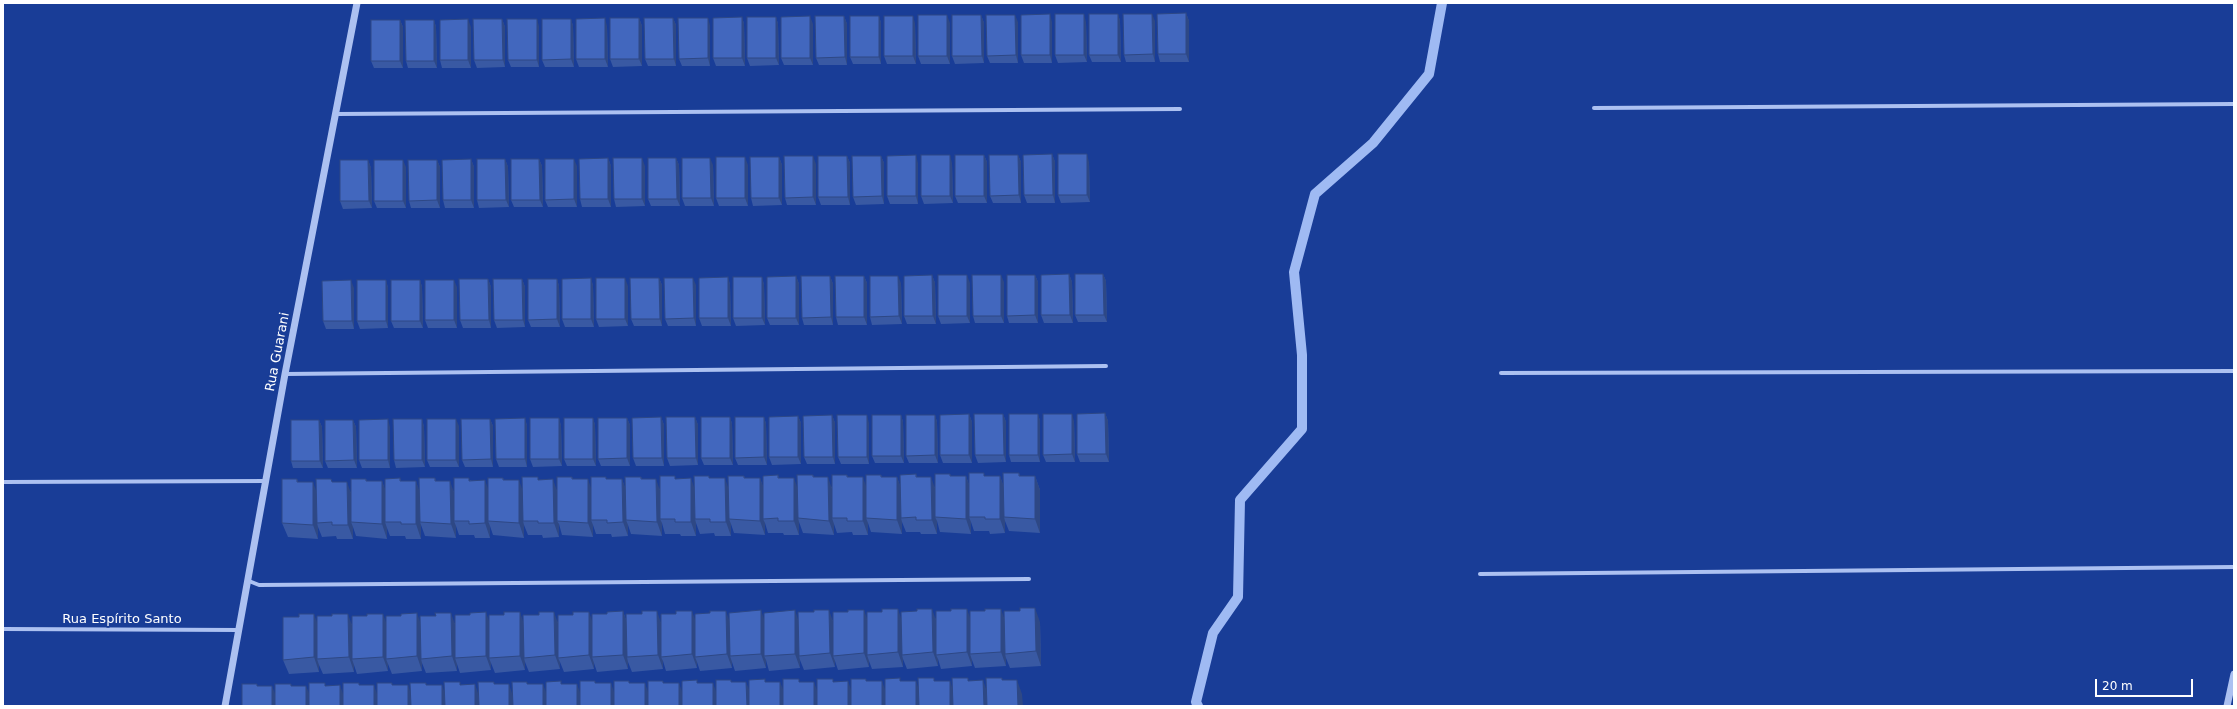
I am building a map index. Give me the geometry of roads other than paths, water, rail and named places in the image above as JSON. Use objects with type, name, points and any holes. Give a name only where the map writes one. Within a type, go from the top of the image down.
[{"type":"street","name":"Rua Guarani","points":[[225,706],[249,581],[285,374],[357,3]]},
{"type":"street","points":[[1594,108],[2234,104]]},
{"type":"street","points":[[336,114],[1180,109]]},
{"type":"street","points":[[285,374],[1106,366]]},
{"type":"street","points":[[1501,373],[2234,371]]},
{"type":"street","points":[[3,482],[266,481]]},
{"type":"street","points":[[1480,574],[2234,567]]},
{"type":"street","points":[[249,581],[259,585],[1029,579]]},
{"type":"street","name":"Rua Espírito Santo","points":[[3,629],[240,630]]},
{"type":"street","points":[[2227,706],[2234,674]]},
{"type":"waterway","points":[[1198,706],[1196,702],[1213,633],[1238,597],[1240,500],[1302,429],[1302,355],[1294,272],[1315,194],[1373,143],[1429,74],[1442,3]]}]
